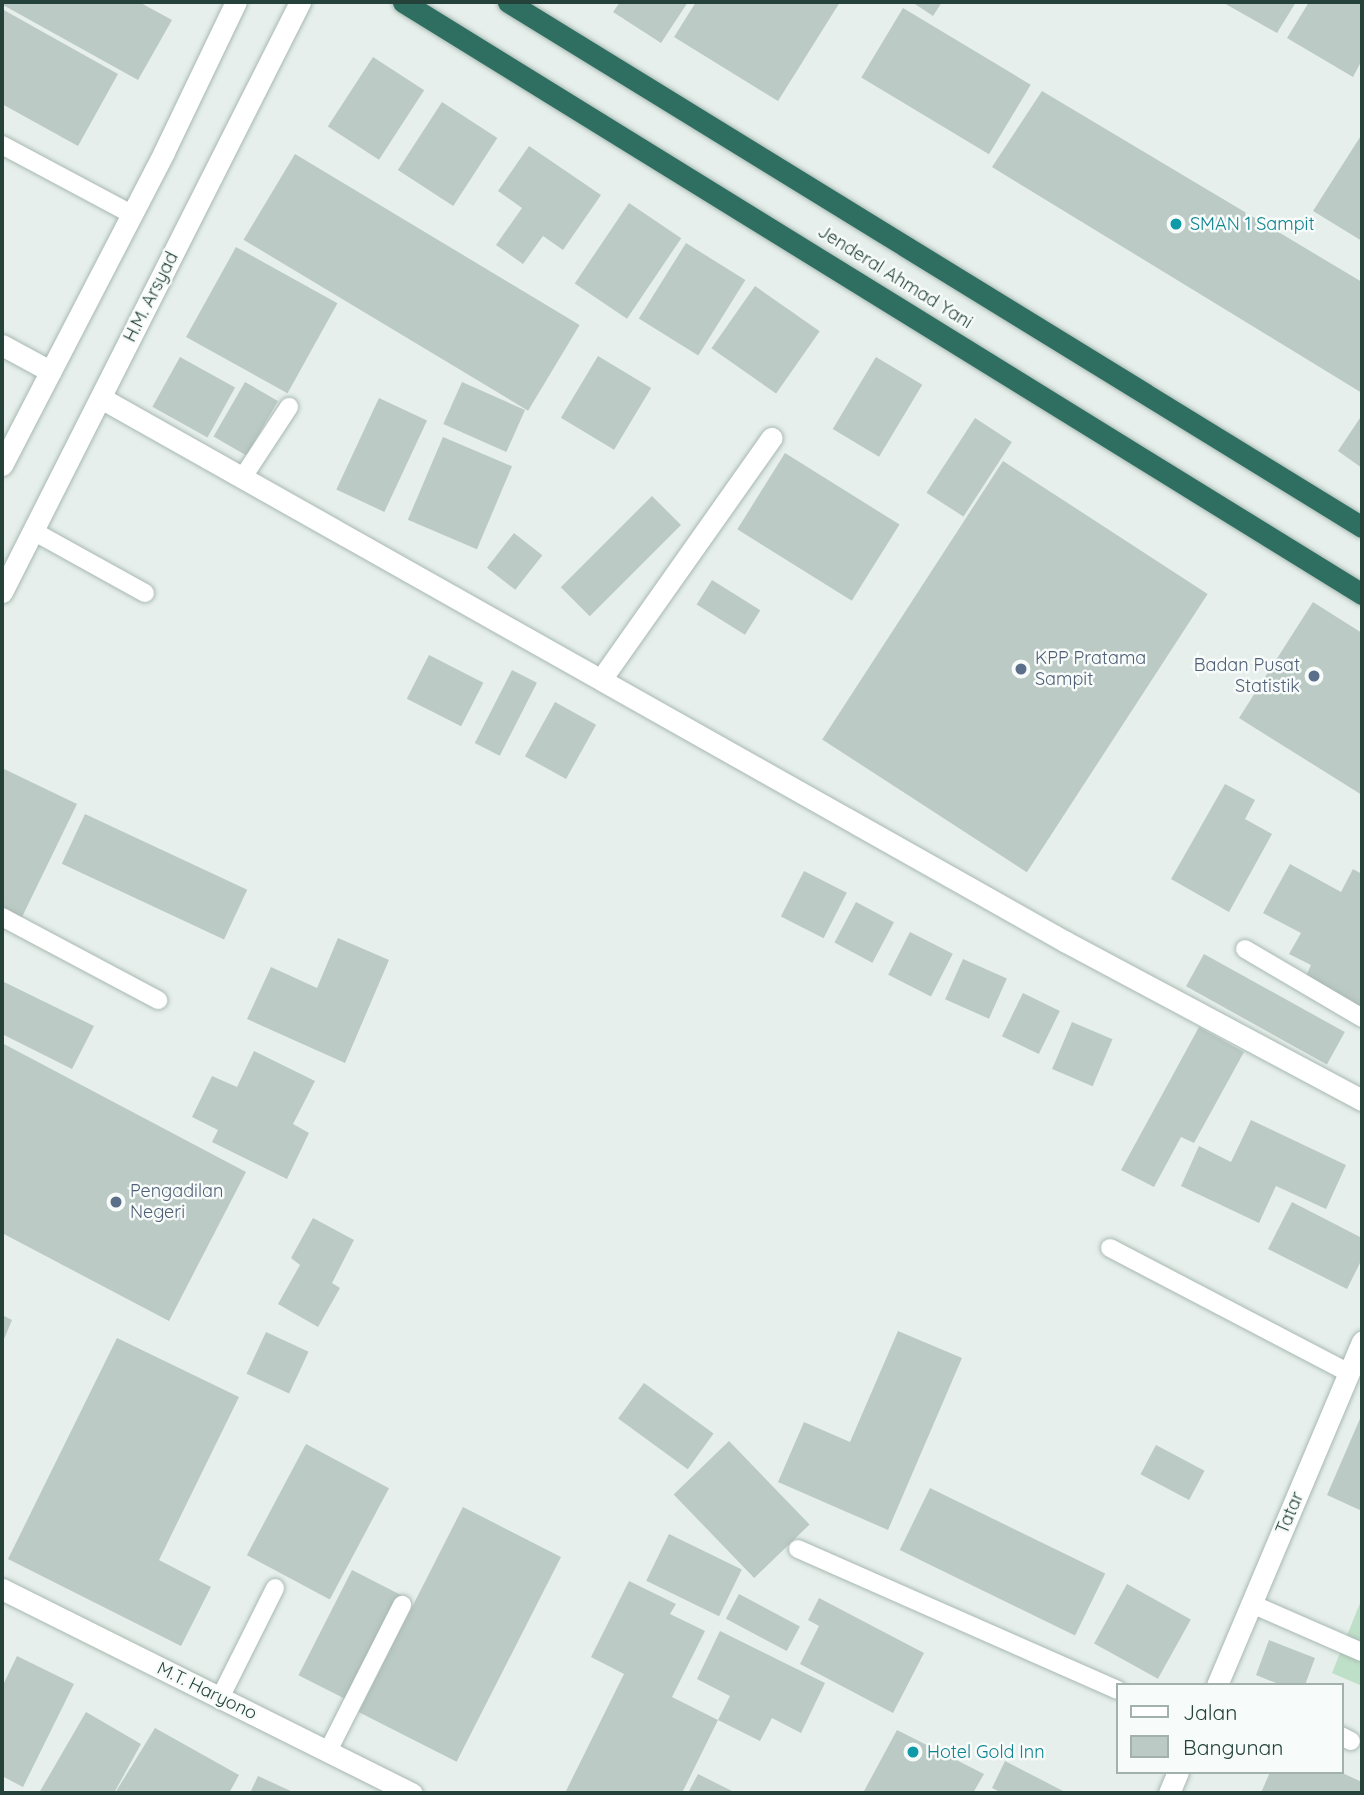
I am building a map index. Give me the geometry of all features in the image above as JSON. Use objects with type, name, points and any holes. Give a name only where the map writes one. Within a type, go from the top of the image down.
[{"type":"highway","name":"Jenderal Ahmad Yani","points":[[404,2],[1362,594]]},
{"type":"highway","name":"Jenderal Ahmad Yani","points":[[508,2],[1362,527]]},
{"type":"street","points":[[2,465],[236,2]]},
{"type":"street","name":"H.M. Arsyad","points":[[2,592],[300,2]]},
{"type":"street","points":[[2,345],[50,371]]},
{"type":"street","points":[[101,398],[1066,942],[1362,1100]]},
{"type":"street","points":[[601,678],[771,438]]},
{"type":"street","name":"Tatar","points":[[1222,1683],[1252,1604],[1362,1341]]},
{"type":"street","name":"M.T. Haryono","points":[[2,1589],[412,1793]]},
{"type":"street","points":[[1169,1793],[1177,1774]]},
{"type":"lane","points":[[2,145],[131,214]]},
{"type":"lane","points":[[243,477],[289,407]]},
{"type":"lane","points":[[33,531],[145,593]]},
{"type":"lane","points":[[2,917],[158,1000]]},
{"type":"lane","points":[[1245,949],[1362,1018]]},
{"type":"lane","points":[[1110,1248],[1349,1373]]},
{"type":"lane","points":[[798,1549],[1116,1690]]},
{"type":"lane","points":[[220,1698],[275,1588]]},
{"type":"lane","points":[[1252,1604],[1362,1652]]},
{"type":"lane","points":[[328,1751],[402,1605]]},
{"type":"green space","points":[[1362,1598],[1362,1686],[1332,1673]]},
{"type":"building","points":[[5,2],[139,2],[172,20],[138,80],[3,5]]},
{"type":"building","points":[[620,2],[688,2],[661,43],[613,12]]},
{"type":"building","points":[[696,2],[840,2],[778,101],[674,37]]},
{"type":"building","points":[[912,2],[942,2],[933,16]]},
{"type":"building","points":[[1222,2],[1296,2],[1277,33]]},
{"type":"building","points":[[1309,2],[1362,2],[1362,60],[1353,77],[1287,38]]},
{"type":"building","points":[[903,8],[1031,85],[989,154],[861,77]]},
{"type":"building","points":[[2,9],[118,74],[78,146],[2,104]]},
{"type":"building","points":[[373,57],[424,90],[379,160],[328,127]]},
{"type":"building","name":"SMAN 1 Sampit","points":[[1042,91],[1362,282],[1362,393],[992,167]]},
{"type":"building","points":[[442,102],[497,138],[453,206],[398,170]]},
{"type":"building","points":[[1362,134],[1362,241],[1313,211]]},
{"type":"building","points":[[529,146],[601,195],[563,250],[543,236],[523,264],[496,245],[522,208],[498,191]]},
{"type":"building","points":[[295,154],[580,325],[528,411],[243,240]]},
{"type":"building","points":[[629,203],[681,238],[627,319],[575,283]]},
{"type":"building","points":[[686,243],[745,280],[698,356],[639,318]]},
{"type":"building","points":[[236,247],[337,303],[288,393],[186,337]]},
{"type":"building","points":[[755,286],[820,331],[776,394],[711,348]]},
{"type":"building","points":[[598,356],[651,388],[614,450],[561,418]]},
{"type":"building","points":[[180,357],[235,388],[207,437],[152,407]]},
{"type":"building","points":[[876,357],[922,385],[879,457],[833,429]]},
{"type":"building","points":[[245,382],[278,401],[246,456],[214,437]]},
{"type":"building","points":[[462,382],[525,410],[506,452],[443,424]]},
{"type":"building","points":[[379,398],[427,420],[384,512],[336,490]]},
{"type":"building","points":[[1362,415],[1362,468],[1338,451]]},
{"type":"building","points":[[975,418],[1012,442],[963,517],[927,493]]},
{"type":"building","points":[[443,437],[512,466],[477,549],[408,520]]},
{"type":"building","points":[[785,453],[899,525],[852,601],[737,529]]},
{"type":"building","name":"KPP Pratama Sampit","points":[[1003,461],[1208,594],[1027,872],[822,739]]},
{"type":"building","points":[[652,496],[681,525],[590,616],[561,587]]},
{"type":"building","points":[[514,533],[542,555],[515,590],[487,568]]},
{"type":"building","points":[[712,580],[760,610],[745,635],[697,605]]},
{"type":"building","name":"Badan Pusat Statistik","points":[[1313,602],[1362,633],[1362,795],[1239,718]]},
{"type":"building","points":[[429,655],[483,683],[461,726],[407,699]]},
{"type":"building","points":[[512,670],[537,683],[500,756],[475,743]]},
{"type":"building","points":[[555,702],[596,725],[566,779],[525,756]]},
{"type":"building","points":[[2,768],[77,804],[21,919],[2,909]]},
{"type":"building","points":[[1225,784],[1255,800],[1245,819],[1272,834],[1229,912],[1171,879]]},
{"type":"building","points":[[85,814],[247,890],[224,939],[62,864]]},
{"type":"building","points":[[1290,864],[1341,892],[1353,869],[1362,874],[1362,1009],[1305,978],[1311,965],[1289,954],[1301,933],[1263,913]]},
{"type":"building","points":[[804,871],[847,893],[824,938],[781,916]]},
{"type":"building","points":[[856,902],[894,922],[872,963],[834,943]]},
{"type":"building","points":[[910,932],[953,954],[931,997],[888,975]]},
{"type":"building","points":[[338,938],[389,960],[345,1063],[247,1019],[271,967],[317,988]]},
{"type":"building","points":[[1204,954],[1345,1032],[1327,1064],[1186,986]]},
{"type":"building","points":[[963,959],[1007,979],[989,1019],[945,999]]},
{"type":"building","points":[[2,981],[94,1026],[72,1069],[2,1034]]},
{"type":"building","points":[[1023,993],[1060,1011],[1039,1054],[1002,1036]]},
{"type":"building","points":[[1072,1022],[1113,1039],[1093,1086],[1052,1069]]},
{"type":"building","points":[[1199,1027],[1244,1052],[1194,1143],[1181,1137],[1154,1187],[1121,1170]]},
{"type":"building","name":"Pengadilan Negeri","points":[[2,1043],[246,1172],[169,1321],[2,1233]]},
{"type":"building","points":[[254,1051],[315,1081],[293,1124],[309,1133],[287,1179],[212,1142],[218,1130],[192,1117],[212,1076],[237,1087]]},
{"type":"building","points":[[1251,1120],[1346,1165],[1326,1209],[1276,1186],[1259,1223],[1181,1186],[1199,1146],[1231,1162]]},
{"type":"building","points":[[1292,1202],[1362,1238],[1362,1259],[1347,1289],[1268,1249]]},
{"type":"building","points":[[313,1218],[354,1240],[332,1283],[340,1288],[318,1327],[278,1304],[300,1265],[291,1258]]},
{"type":"building","points":[[2,1315],[12,1320],[2,1344]]},
{"type":"building","points":[[898,1331],[962,1358],[888,1530],[778,1482],[804,1422],[850,1442]]},
{"type":"building","points":[[266,1332],[309,1352],[289,1394],[247,1374]]},
{"type":"building","points":[[117,1338],[239,1397],[159,1560],[211,1587],[181,1646],[8,1559]]},
{"type":"building","points":[[644,1383],[714,1434],[688,1469],[618,1419]]},
{"type":"building","points":[[1362,1414],[1362,1511],[1327,1495]]},
{"type":"building","points":[[729,1441],[810,1524],[754,1578],[674,1494]]},
{"type":"building","points":[[306,1444],[389,1488],[330,1599],[247,1555]]},
{"type":"building","points":[[1156,1445],[1205,1471],[1189,1500],[1141,1474]]},
{"type":"building","points":[[930,1488],[1105,1573],[1075,1635],[900,1550]]},
{"type":"building","points":[[463,1507],[561,1557],[457,1762],[359,1712]]},
{"type":"building","points":[[669,1534],[742,1570],[719,1616],[646,1581]]},
{"type":"building","points":[[352,1570],[402,1595],[348,1701],[298,1675]]},
{"type":"building","points":[[629,1581],[676,1604],[670,1614],[705,1631],[672,1697],[718,1720],[682,1793],[565,1793],[624,1674],[591,1657]]},
{"type":"building","points":[[1127,1584],[1191,1619],[1158,1679],[1094,1643]]},
{"type":"building","points":[[739,1594],[800,1626],[787,1651],[726,1619]]},
{"type":"building","points":[[819,1598],[924,1653],[893,1713],[800,1664],[819,1626],[808,1620]]},
{"type":"building","points":[[720,1631],[825,1683],[801,1733],[772,1718],[760,1741],[718,1720],[730,1696],[697,1679]]},
{"type":"building","points":[[1269,1640],[1315,1658],[1306,1683],[1276,1683],[1256,1675]]},
{"type":"building","points":[[17,1656],[74,1684],[23,1787],[2,1776],[2,1687]]},
{"type":"building","points":[[86,1712],[141,1744],[114,1793],[39,1793]]},
{"type":"building","points":[[155,1728],[239,1775],[229,1793],[115,1793]]},
{"type":"building","name":"Hotel Gold Inn","points":[[897,1730],[984,1774],[973,1793],[863,1793]]},
{"type":"building","points":[[1005,1761],[1067,1793],[1002,1793],[992,1788]]},
{"type":"building","points":[[1343,1773],[1362,1782],[1362,1793],[1261,1793],[1269,1774]]},
{"type":"building","points":[[698,1774],[736,1793],[688,1793]]},
{"type":"building","points":[[258,1776],[295,1793],[250,1793]]},
{"type":"place","name":"SMAN 1 Sampit","points":[[1176,224]]},
{"type":"place","name":"KPP Pratama Sampit","points":[[1021,669]]},
{"type":"place","name":"Badan Pusat Statistik","points":[[1314,676]]},
{"type":"place","name":"Pengadilan Negeri","points":[[116,1202]]},
{"type":"place","name":"Hotel Gold Inn","points":[[913,1752]]}]
